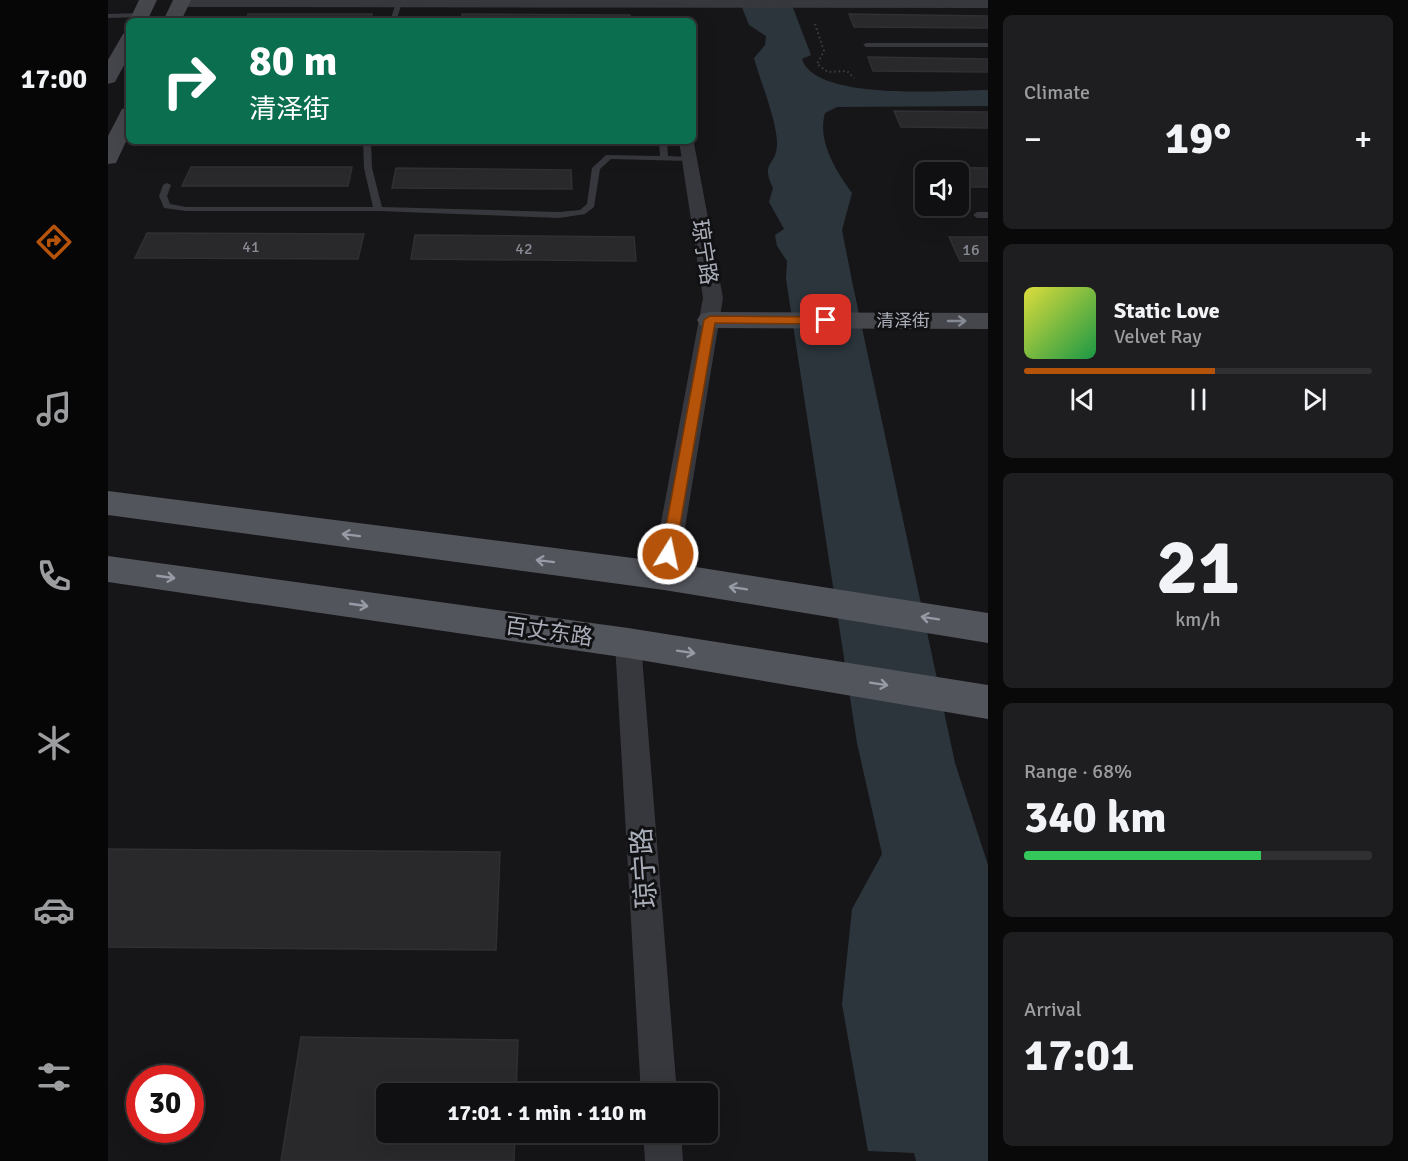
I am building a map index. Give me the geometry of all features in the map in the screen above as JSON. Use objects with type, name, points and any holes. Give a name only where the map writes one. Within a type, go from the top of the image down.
[{"type":"main road","points":[[108,503],[664,576],[988,628]]},
{"type":"main road","name":"百丈东路","points":[[108,569],[628,643],[988,702]]},
{"type":"street","points":[[173,18],[181,1],[988,4]]},
{"type":"street","points":[[663,1],[666,18]]},
{"type":"street","points":[[108,78],[126,44]]},
{"type":"street","points":[[108,158],[126,119]]},
{"type":"street","name":"琼宁路","points":[[664,576],[711,309],[688,150]]},
{"type":"street","name":"清泽街","points":[[711,309],[988,300]]},
{"type":"street","name":"清泽街","points":[[711,309],[988,321]]},
{"type":"street","name":"琼宁路","points":[[628,643],[658,1083]]},
{"type":"street","points":[[663,1143],[664,1161]]},
{"type":"lane","points":[[394,18],[399,3]]},
{"type":"lane","points":[[108,16],[142,12]]},
{"type":"lane","points":[[866,45],[988,45]]},
{"type":"lane","points":[[367,144],[368,168],[378,209]]},
{"type":"lane","points":[[663,144],[664,158]]},
{"type":"lane","points":[[167,185],[163,196],[164,202],[167,206],[177,208],[378,209],[559,215],[582,212],[591,206],[596,168],[609,157],[664,158],[688,150]]},
{"type":"lane","points":[[977,215],[988,215]]},
{"type":"path","points":[[818,3],[812,15],[824,51],[817,64],[828,72],[848,71],[854,78]]},
{"type":"shaded area","points":[[739,0],[790,0],[811,55],[802,59],[812,73],[831,82],[886,91],[988,90],[988,106],[837,107],[825,113],[823,124],[830,155],[852,193],[842,230],[852,281],[955,763],[988,865],[988,1161],[916,1161],[914,1153],[868,1151],[842,1004],[852,909],[882,854],[857,743],[786,279],[787,261],[777,246],[775,235],[784,229],[769,202],[773,188],[768,168],[776,152],[777,136],[754,58],[765,45],[766,36],[749,25]]},
{"type":"building","points":[[248,14],[372,14],[371,18],[246,18]]},
{"type":"building","points":[[462,14],[630,15],[630,18],[461,18]]},
{"type":"building","points":[[849,14],[988,16],[988,28],[854,27]]},
{"type":"building","points":[[868,57],[988,59],[988,72],[873,71]]},
{"type":"building","points":[[894,111],[988,112],[988,128],[901,127]]},
{"type":"building","points":[[191,167],[352,167],[348,186],[182,186]]},
{"type":"building","points":[[396,168],[571,170],[572,189],[392,188]]},
{"type":"building","points":[[969,168],[988,168],[988,187],[969,187]]},
{"type":"building","points":[[147,233],[364,234],[358,259],[135,258]]},
{"type":"building","points":[[415,235],[634,237],[636,261],[411,259]]},
{"type":"building","points":[[949,237],[988,237],[988,261],[960,261]]},
{"type":"building","points":[[108,849],[500,852],[496,950],[108,947]]},
{"type":"building","points":[[301,1037],[518,1040],[516,1083],[376,1083],[376,1143],[515,1143],[514,1161],[281,1161]]},
{"type":"route","points":[[668,554],[710,320],[826,320]]}]
